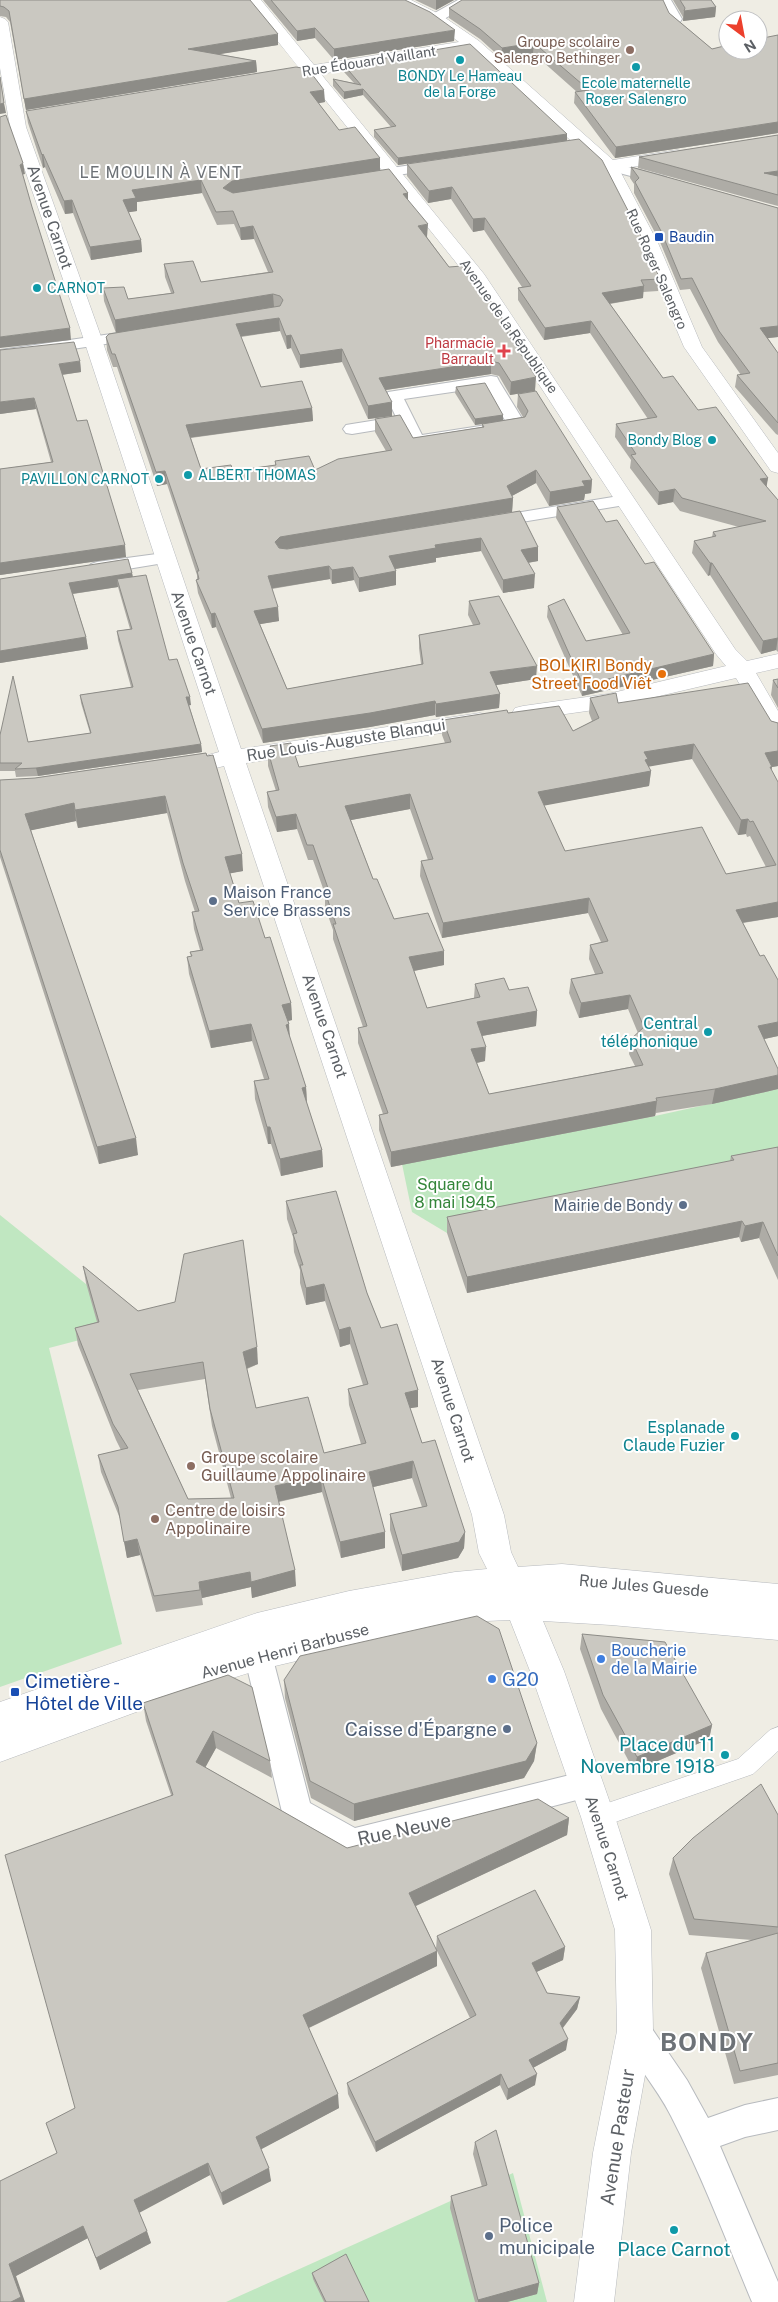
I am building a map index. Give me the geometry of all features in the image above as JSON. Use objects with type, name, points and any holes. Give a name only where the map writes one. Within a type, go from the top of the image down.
[{"type":"street","name":"Avenue de la République","points":[[253,0],[374,147],[387,175],[478,278],[727,654],[742,669],[778,730]]},
{"type":"street","name":"Rue Roger Salengro","points":[[399,0],[436,18],[472,44],[609,166],[649,243],[692,347],[778,467]]},
{"type":"street","points":[[436,18],[468,0]]},
{"type":"street","points":[[664,0],[674,19]]},
{"type":"street","name":"Avenue Carnot","points":[[0,22],[16,106],[16,119],[383,1200],[488,1515],[495,1553],[515,1593],[547,1671],[598,1817],[633,1930],[635,2031]]},
{"type":"street","name":"Rue Édouard Vaillant","points":[[284,75],[472,44]]},
{"type":"street","points":[[563,147],[585,144]]},
{"type":"street","points":[[609,166],[690,153]]},
{"type":"street","points":[[387,175],[458,162]]},
{"type":"street","points":[[609,166],[675,184]]},
{"type":"street","points":[[0,356],[150,333]]},
{"type":"street","points":[[520,401],[517,425],[418,441],[394,396],[491,381],[520,401],[556,394]]},
{"type":"street","points":[[352,429],[406,420]]},
{"type":"street","points":[[470,526],[624,500]]},
{"type":"street","points":[[76,572],[164,558]]},
{"type":"street","name":"Rue Louis-Auguste Blanqui","points":[[198,762],[608,700],[778,661]]},
{"type":"street","name":"Rue Jules Guesde","points":[[515,1593],[562,1578],[778,1599]]},
{"type":"street","name":"Avenue Henri Barbusse","points":[[0,1718],[257,1628],[349,1606],[446,1587],[515,1593]]},
{"type":"street","name":"Rue Jules Guesde","points":[[515,1593],[611,1610],[778,1625]]},
{"type":"street","name":"Avenue Henri Barbusse","points":[[0,1746],[198,1674],[258,1655],[515,1593]]},
{"type":"street","name":"Rue Neuve","points":[[258,1655],[297,1812],[353,1843],[586,1785]]},
{"type":"street","points":[[598,1817],[745,1767],[778,1737]]},
{"type":"street","points":[[635,2031],[676,2091],[700,2137],[718,2176],[769,2302]]},
{"type":"street","name":"Avenue Pasteur","points":[[594,2302],[612,2153],[635,2031]]},
{"type":"street","points":[[700,2137],[745,2121],[778,2114]]},
{"type":"green space","name":"Square du 8 mai 1945","points":[[778,1089],[778,1164],[447,1233],[412,1212],[402,1164],[655,1116]]},
{"type":"green space","points":[[0,1215],[137,1325],[49,1348],[122,1644],[0,1687]]},
{"type":"green space","points":[[513,2173],[547,2302],[226,2302]]},
{"type":"building","points":[[0,0],[250,0],[278,34],[188,49],[256,61],[24,99],[9,11],[0,6]]},
{"type":"building","points":[[271,0],[405,0],[430,12],[455,30],[334,49],[315,28],[297,31]]},
{"type":"building","points":[[462,0],[663,0],[669,13],[712,49],[718,48],[718,60],[768,60],[768,37],[778,35],[778,122],[616,147],[575,92],[589,90],[534,43],[502,48],[480,29],[449,8]]},
{"type":"building","points":[[680,0],[711,0],[716,7],[684,11],[685,8]]},
{"type":"building","points":[[470,44],[567,134],[398,158],[374,130],[396,126],[363,89],[344,92],[333,79],[361,85],[344,65]]},
{"type":"building","points":[[296,67],[308,69],[324,90],[310,92],[339,130],[355,127],[380,158],[232,181],[223,188],[233,193],[389,169],[408,193],[403,194],[428,224],[418,226],[449,267],[462,266],[481,293],[484,292],[512,333],[507,333],[536,377],[511,382],[499,363],[491,361],[379,378],[392,402],[368,406],[342,349],[300,355],[291,335],[286,336],[279,318],[236,324],[261,387],[302,381],[312,408],[186,425],[201,469],[231,465],[233,471],[276,465],[275,461],[309,456],[315,470],[338,459],[392,450],[375,419],[400,415],[413,438],[484,427],[482,424],[525,417],[528,411],[518,394],[536,391],[592,480],[582,481],[585,486],[550,492],[536,470],[507,486],[513,498],[280,537],[275,542],[279,548],[287,549],[520,511],[538,547],[521,550],[535,574],[503,580],[481,538],[435,545],[436,548],[389,556],[396,571],[359,578],[353,567],[332,570],[329,566],[268,576],[278,607],[254,611],[287,689],[423,664],[419,635],[480,624],[469,601],[499,596],[537,666],[490,672],[500,694],[436,704],[435,701],[262,729],[215,613],[211,614],[196,580],[199,579],[197,571],[199,571],[165,471],[156,472],[115,354],[112,354],[106,337],[109,334],[280,306],[283,300],[280,296],[273,294],[115,320],[103,288],[124,287],[128,299],[174,293],[164,264],[193,261],[201,282],[273,272],[253,226],[240,228],[233,211],[216,212],[201,180],[132,190],[136,198],[123,200],[141,240],[90,247],[72,200],[64,201],[42,155],[26,111]]},
{"type":"building","points":[[0,77],[4,103],[0,104]]},
{"type":"building","points":[[6,115],[23,163],[20,165],[70,328],[0,337],[0,117]]},
{"type":"building","points":[[778,135],[778,171],[764,173],[778,176],[778,195],[639,157]]},
{"type":"building","points":[[579,139],[602,160],[639,232],[660,279],[641,280],[644,286],[602,293],[663,378],[673,376],[698,410],[716,407],[768,478],[760,479],[778,500],[778,638],[763,641],[712,563],[710,563],[694,541],[716,536],[713,532],[766,521],[682,498],[675,489],[659,492],[631,455],[636,454],[616,424],[657,417],[591,321],[545,328],[518,288],[531,286],[485,218],[473,219],[452,187],[429,191],[407,164]]},
{"type":"building","points":[[631,167],[778,208],[778,326],[760,328],[778,353],[778,423],[737,375],[750,373],[719,331],[692,278],[681,279],[661,231],[635,182],[639,178]]},
{"type":"building","points":[[74,342],[80,361],[59,364],[77,421],[87,420],[125,545],[0,563],[0,469],[53,462],[34,398],[0,402],[0,350]]},
{"type":"building","points":[[485,383],[503,415],[475,419],[456,387]]},
{"type":"building","points":[[593,501],[606,522],[617,520],[645,564],[654,562],[714,654],[583,685],[548,606],[564,599],[586,641],[630,633],[557,507]]},
{"type":"building","points":[[128,559],[132,573],[69,583],[86,637],[0,651],[0,579]]},
{"type":"building","points":[[146,575],[169,660],[177,659],[190,697],[186,697],[201,744],[36,768],[15,769],[22,763],[0,763],[0,735],[13,676],[28,742],[91,733],[80,695],[133,687],[117,631],[132,629],[117,579]]},
{"type":"building","points":[[778,679],[778,688],[773,680]]},
{"type":"building","points":[[748,683],[771,721],[778,723],[778,751],[765,753],[778,782],[778,902],[736,910],[760,956],[764,955],[778,980],[778,1022],[758,1026],[778,1069],[778,1075],[715,1089],[656,1098],[657,1101],[391,1152],[379,1115],[388,1113],[358,1028],[367,1026],[333,924],[336,924],[325,892],[329,891],[313,845],[307,845],[296,814],[276,817],[267,792],[279,790],[268,751],[272,750],[270,746],[291,743],[299,767],[451,742],[443,720],[507,710],[508,713],[559,706],[573,731],[599,718],[590,698],[616,693],[618,703]],"holes":[[[694,744],[741,820],[748,819],[750,822],[753,821],[776,865],[726,874],[702,827],[565,851],[538,792],[651,771],[645,760],[648,759],[644,752]],[[410,794],[433,859],[421,861],[443,923],[589,898],[608,941],[590,945],[603,973],[571,979],[581,1003],[630,995],[644,1027],[631,1039],[643,1065],[489,1094],[471,1049],[486,1047],[477,1022],[537,1011],[528,987],[509,990],[504,978],[475,984],[480,997],[427,1008],[409,957],[444,951],[428,913],[394,919],[377,879],[373,879],[345,806]]]},
{"type":"building","points":[[206,753],[207,756],[213,755],[242,854],[225,857],[239,903],[253,901],[265,938],[270,937],[291,1003],[282,1005],[289,1024],[286,1025],[306,1087],[302,1088],[322,1150],[280,1159],[270,1127],[267,1127],[254,1081],[269,1079],[251,1024],[209,1031],[187,957],[192,956],[190,952],[203,950],[192,912],[199,911],[183,863],[165,796],[75,810],[74,803],[25,814],[136,1138],[97,1147],[0,850],[0,780],[35,778]]},
{"type":"building","name":"Mairie de Bondy","points":[[778,1147],[778,1256],[763,1222],[745,1226],[742,1221],[467,1277],[447,1217],[734,1160],[731,1156]]},
{"type":"building","points":[[336,1191],[367,1293],[381,1328],[397,1324],[418,1390],[405,1393],[422,1443],[435,1440],[465,1532],[459,1542],[402,1555],[390,1514],[427,1506],[413,1461],[369,1472],[385,1532],[340,1542],[321,1476],[275,1486],[295,1570],[251,1582],[250,1572],[199,1582],[200,1590],[154,1596],[137,1539],[124,1542],[118,1507],[98,1455],[128,1448],[113,1424],[75,1328],[99,1322],[83,1266],[138,1311],[175,1302],[184,1254],[243,1240],[257,1347],[243,1352],[256,1408],[308,1397],[324,1453],[366,1443],[348,1389],[368,1384],[350,1327],[339,1330],[324,1284],[306,1288],[300,1265],[303,1265],[293,1234],[297,1233],[286,1201]],"holes":[[[203,1362],[210,1409],[234,1498],[188,1499],[130,1374]]]},
{"type":"building","points":[[477,1616],[499,1629],[537,1743],[526,1761],[354,1804],[310,1781],[284,1680],[300,1656]]},
{"type":"building","points":[[582,1634],[665,1642],[712,1725],[637,1757],[603,1695]]},
{"type":"building","points":[[228,1675],[252,1687],[270,1761],[213,1731],[196,1762],[347,1848],[538,1799],[569,1818],[409,1893],[437,1951],[303,2015],[338,2094],[256,2137],[269,2168],[221,2193],[208,2163],[134,2200],[147,2231],[96,2258],[83,2226],[9,2264],[21,2297],[11,2302],[0,2302],[0,2181],[57,2153],[46,2123],[75,2108],[5,1855],[173,1795],[143,1703]]},
{"type":"building","points":[[761,1784],[778,1815],[778,1927],[694,1919],[673,1858],[693,1838]]},
{"type":"building","points":[[535,1890],[565,1947],[532,1963],[547,1993],[580,1997],[560,2023],[568,2039],[529,2060],[537,2074],[508,2089],[501,2074],[375,2142],[347,2083],[476,2015],[437,1936]]},
{"type":"building","points":[[778,1933],[778,2063],[740,2071],[706,1953]]},
{"type":"building","name":"Police municipale","points":[[496,2130],[539,2283],[478,2300],[451,2196],[487,2185],[475,2142]]},
{"type":"building","points":[[346,2254],[369,2302],[326,2302],[312,2273]]},
{"type":"place","name":"Groupe scolaire Salengro Bethinger","points":[[630,50]]},
{"type":"place","name":"BONDY Le Hameau de la Forge","points":[[460,60]]},
{"type":"place","name":"Ecole maternelle Roger Salengro","points":[[636,67]]},
{"type":"place","name":"Baudin","points":[[659,237]]},
{"type":"place","name":"CARNOT","points":[[37,288]]},
{"type":"place","name":"Pharmacie Barrault","points":[[504,351]]},
{"type":"place","name":"Bondy Blog","points":[[712,440]]},
{"type":"place","name":"ALBERT THOMAS","points":[[188,475]]},
{"type":"place","name":"PAVILLON CARNOT","points":[[159,479]]},
{"type":"place","name":"BOLKIRI Bondy Street Food Viêt","points":[[662,674]]},
{"type":"place","name":"Maison France Service Brassens","points":[[213,901]]},
{"type":"place","name":"Central téléphonique","points":[[708,1032]]},
{"type":"place","name":"Mairie de Bondy","points":[[683,1205]]},
{"type":"place","name":"Esplanade Claude Fuzier","points":[[735,1436]]},
{"type":"place","name":"Groupe scolaire Guillaume Appolinaire","points":[[191,1466]]},
{"type":"place","name":"Centre de loisirs Appolinaire","points":[[155,1519]]},
{"type":"place","name":"Boucherie de la Mairie","points":[[601,1659]]},
{"type":"place","name":"G20","points":[[492,1679]]},
{"type":"place","name":"Cimetière - Hôtel de Ville","points":[[15,1692]]},
{"type":"place","name":"Caisse d'Épargne","points":[[507,1729]]},
{"type":"place","name":"Place du 11 Novembre 1918","points":[[725,1755]]},
{"type":"place","name":"Place Carnot","points":[[674,2230]]},
{"type":"place","name":"Police municipale","points":[[489,2236]]},
{"type":"district","name":"LE MOULIN À VENT","points":[[161,172]]},
{"type":"district","name":"BONDY","points":[[707,2042]]}]
